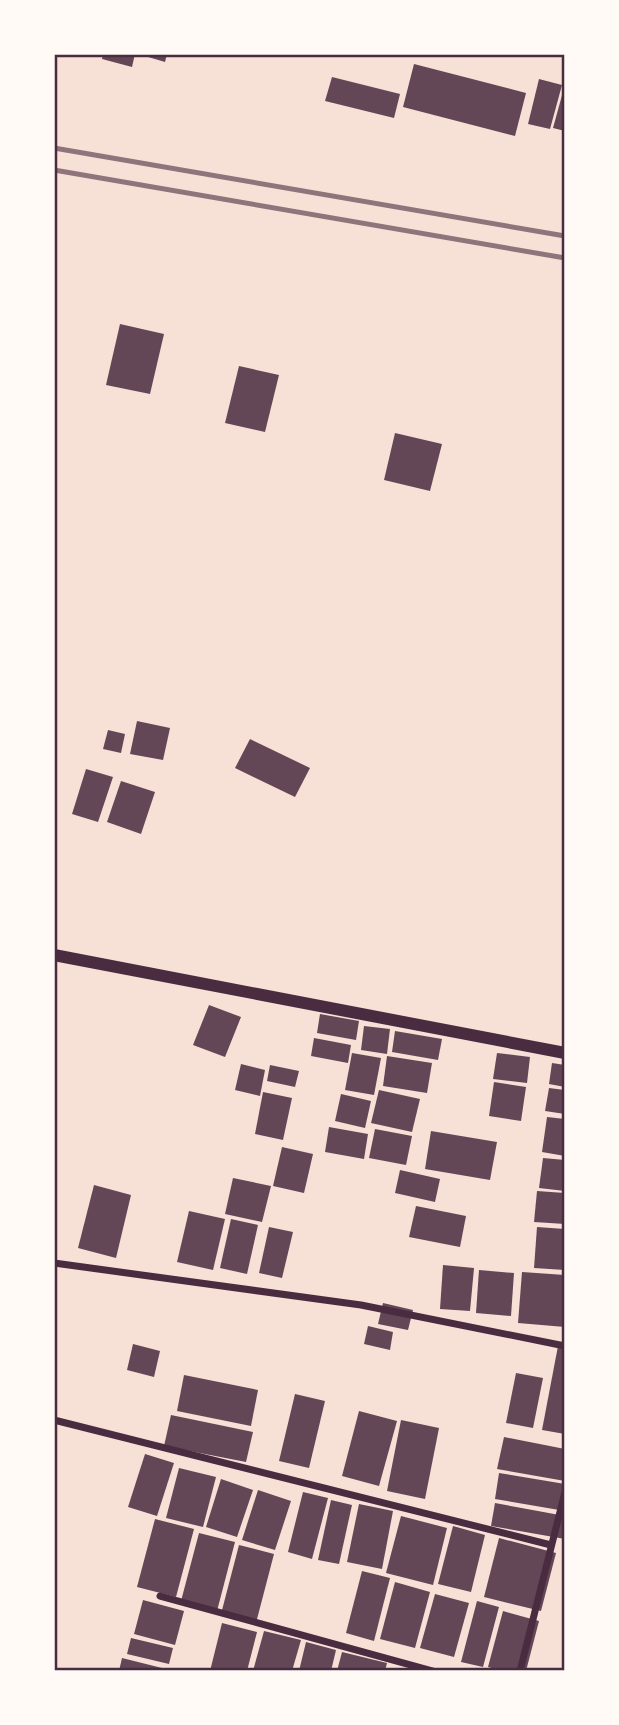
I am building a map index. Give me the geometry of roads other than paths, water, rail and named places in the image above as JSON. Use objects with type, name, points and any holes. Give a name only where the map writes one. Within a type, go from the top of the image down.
[{"type":"street","points":[[54,956],[565,1053]]},
{"type":"street","points":[[54,1263],[361,1305],[565,1346]]},
{"type":"street","points":[[54,1420],[551,1545]]},
{"type":"street","points":[[520,1671],[565,1492]]},
{"type":"street","points":[[160,1596],[433,1671]]},
{"type":"railway","points":[[54,148],[565,236]]},
{"type":"railway","points":[[54,170],[565,258]]}]
